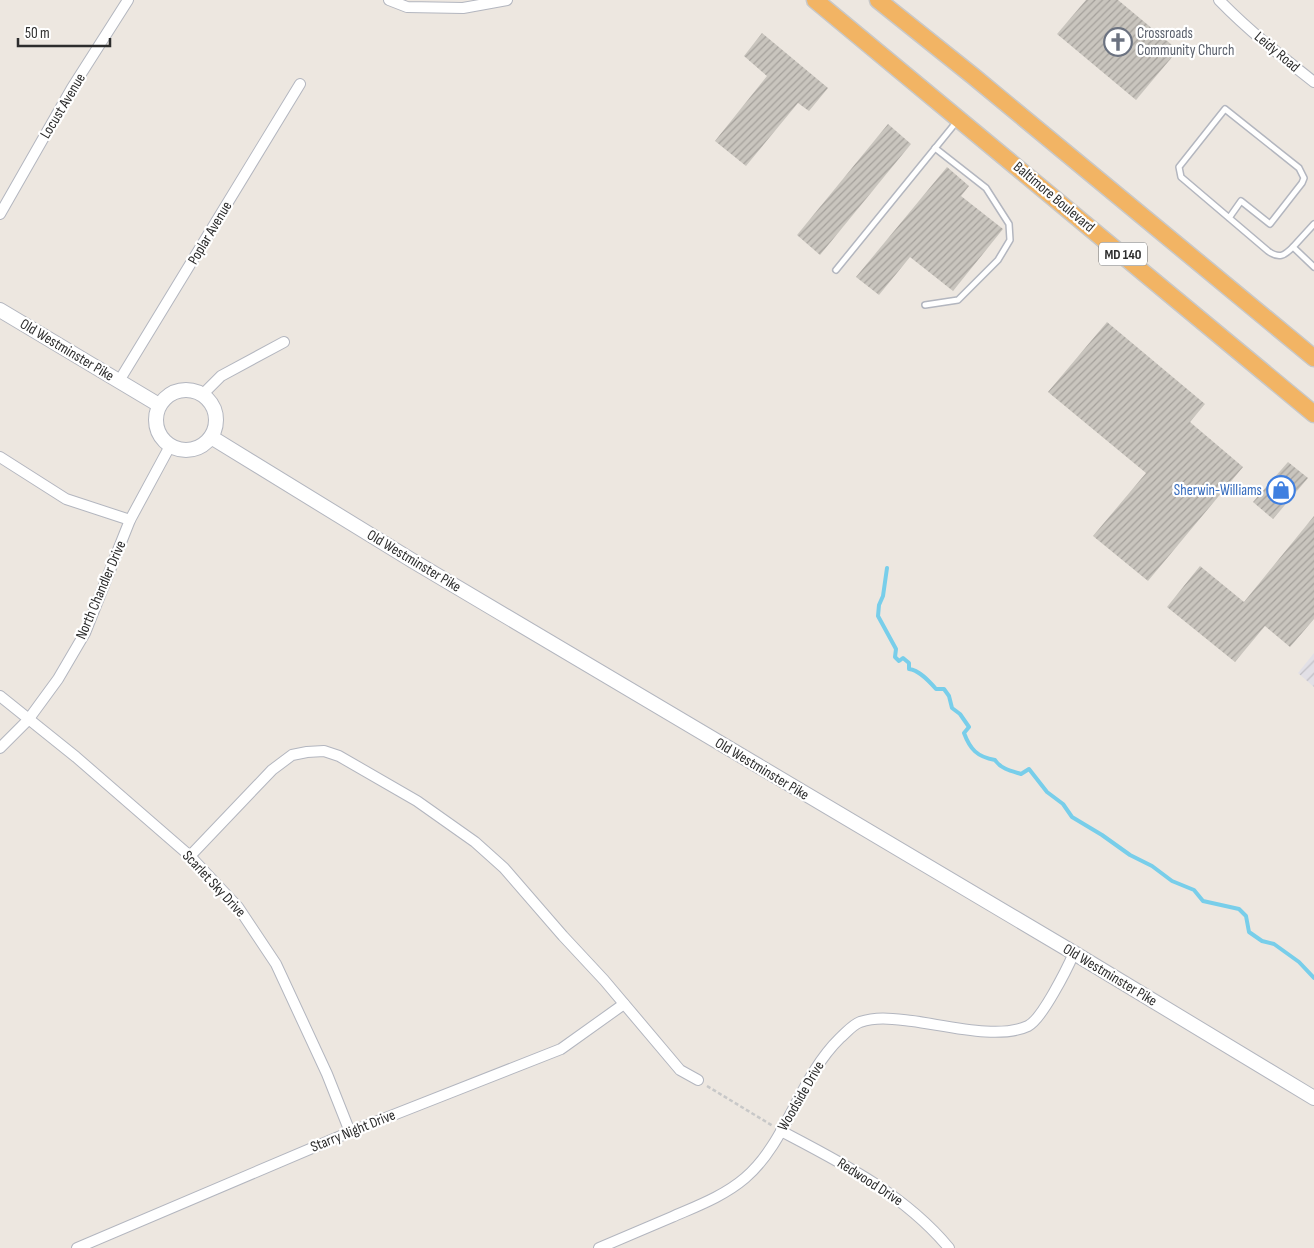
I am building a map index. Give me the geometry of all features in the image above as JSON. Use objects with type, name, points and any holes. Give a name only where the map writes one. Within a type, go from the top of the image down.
[{"type":"highway","name":"Baltimore Boulevard","points":[[816,0],[1314,414]]},
{"type":"highway","name":"MD 140","points":[[878,0],[1010,106],[1314,358]]},
{"type":"main road","name":"Old Westminster Pike","points":[[0,310],[159,405]]},
{"type":"main road","points":[[183,390],[198,392],[202,395],[210,401],[216,414],[216,428],[208,441],[196,449],[184,451],[170,446],[162,440],[157,429],[156,417],[159,405],[169,395],[183,390]]},
{"type":"main road","name":"Old Westminster Pike","points":[[211,437],[438,576],[1074,953],[1314,1098]]},
{"type":"street","name":"Locust Avenue","points":[[0,214],[72,88],[128,0]]},
{"type":"street","points":[[389,0],[407,7],[462,8],[506,0]]},
{"type":"street","name":"Leidy Road","points":[[1219,0],[1274,50],[1314,82]]},
{"type":"street","name":"Poplar Avenue","points":[[119,382],[300,84]]},
{"type":"street","points":[[202,395],[221,376],[284,342]]},
{"type":"street","name":"North Chandler Drive","points":[[0,748],[28,720],[58,679],[85,633],[130,520],[170,446]]},
{"type":"street","points":[[0,457],[66,499],[130,520]]},
{"type":"street","name":"Scarlet Sky Drive","points":[[0,696],[76,757],[190,856],[238,907],[276,964],[327,1074],[350,1132]]},
{"type":"street","points":[[190,856],[272,770],[292,755],[324,751],[339,756],[417,802],[475,842],[504,868],[562,936],[604,980],[680,1070],[698,1080]]},
{"type":"street","name":"Woodside Drive","points":[[599,1248],[699,1206],[728,1191],[746,1178],[761,1162],[781,1131],[812,1073],[825,1055],[849,1030],[859,1023],[882,1018],[996,1033],[1029,1026],[1036,1019],[1067,971],[1074,953]]},
{"type":"street","name":"Starry Night Drive","points":[[77,1248],[350,1132],[561,1049],[624,1004]]},
{"type":"street","name":"Redwood Drive","points":[[781,1131],[839,1161],[875,1183],[929,1224],[945,1246]]},
{"type":"lane","points":[[1229,218],[1241,202],[1270,224],[1304,178],[1299,168],[1225,109],[1184,160],[1179,172],[1181,177],[1229,218],[1274,255],[1279,257],[1285,256],[1314,224]]},
{"type":"lane","points":[[836,270],[960,118]]},
{"type":"lane","points":[[925,305],[958,300],[998,260],[1010,240],[1009,224],[986,188],[936,148]]},
{"type":"lane","points":[[1293,247],[1314,267]]},
{"type":"path","points":[[698,1080],[781,1131]]},
{"type":"shaded area","points":[[1314,653],[1314,687],[1298,673]]},
{"type":"building","name":"Crossroads Community Church","points":[[1086,0],[1118,0],[1178,50],[1136,100],[1057,34]]},
{"type":"building","points":[[762,33],[828,88],[809,111],[798,103],[746,166],[715,141],[767,76],[744,56]]},
{"type":"building","points":[[888,124],[911,144],[820,255],[797,235]]},
{"type":"building","points":[[947,167],[969,186],[961,196],[1003,229],[953,291],[910,257],[879,295],[856,277]]},
{"type":"building","points":[[1107,322],[1205,404],[1190,422],[1243,467],[1148,581],[1093,536],[1146,473],[1048,392]]},
{"type":"building","name":"Sherwin-Williams","points":[[1288,462],[1308,478],[1273,519],[1253,502]]},
{"type":"building","points":[[1314,516],[1314,619],[1290,647],[1265,626],[1235,662],[1167,607],[1200,566],[1244,602]]},
{"type":"waterway","points":[[887,568],[878,616],[896,649],[895,657],[899,661],[903,658],[909,663],[909,669],[927,679],[936,689],[944,689],[949,696],[952,708],[960,714],[969,727],[964,733],[975,751],[983,757],[995,760],[1003,768],[1014,772],[1021,774],[1029,769],[1047,792],[1063,804],[1072,817],[1130,855],[1152,866],[1172,881],[1194,890],[1203,901],[1239,909],[1246,916],[1249,932],[1262,941],[1274,944],[1299,962],[1314,978]]},
{"type":"place","name":"Crossroads Community Church","points":[[1118,42]]},
{"type":"place","name":"Sherwin-Williams","points":[[1281,490]]}]
